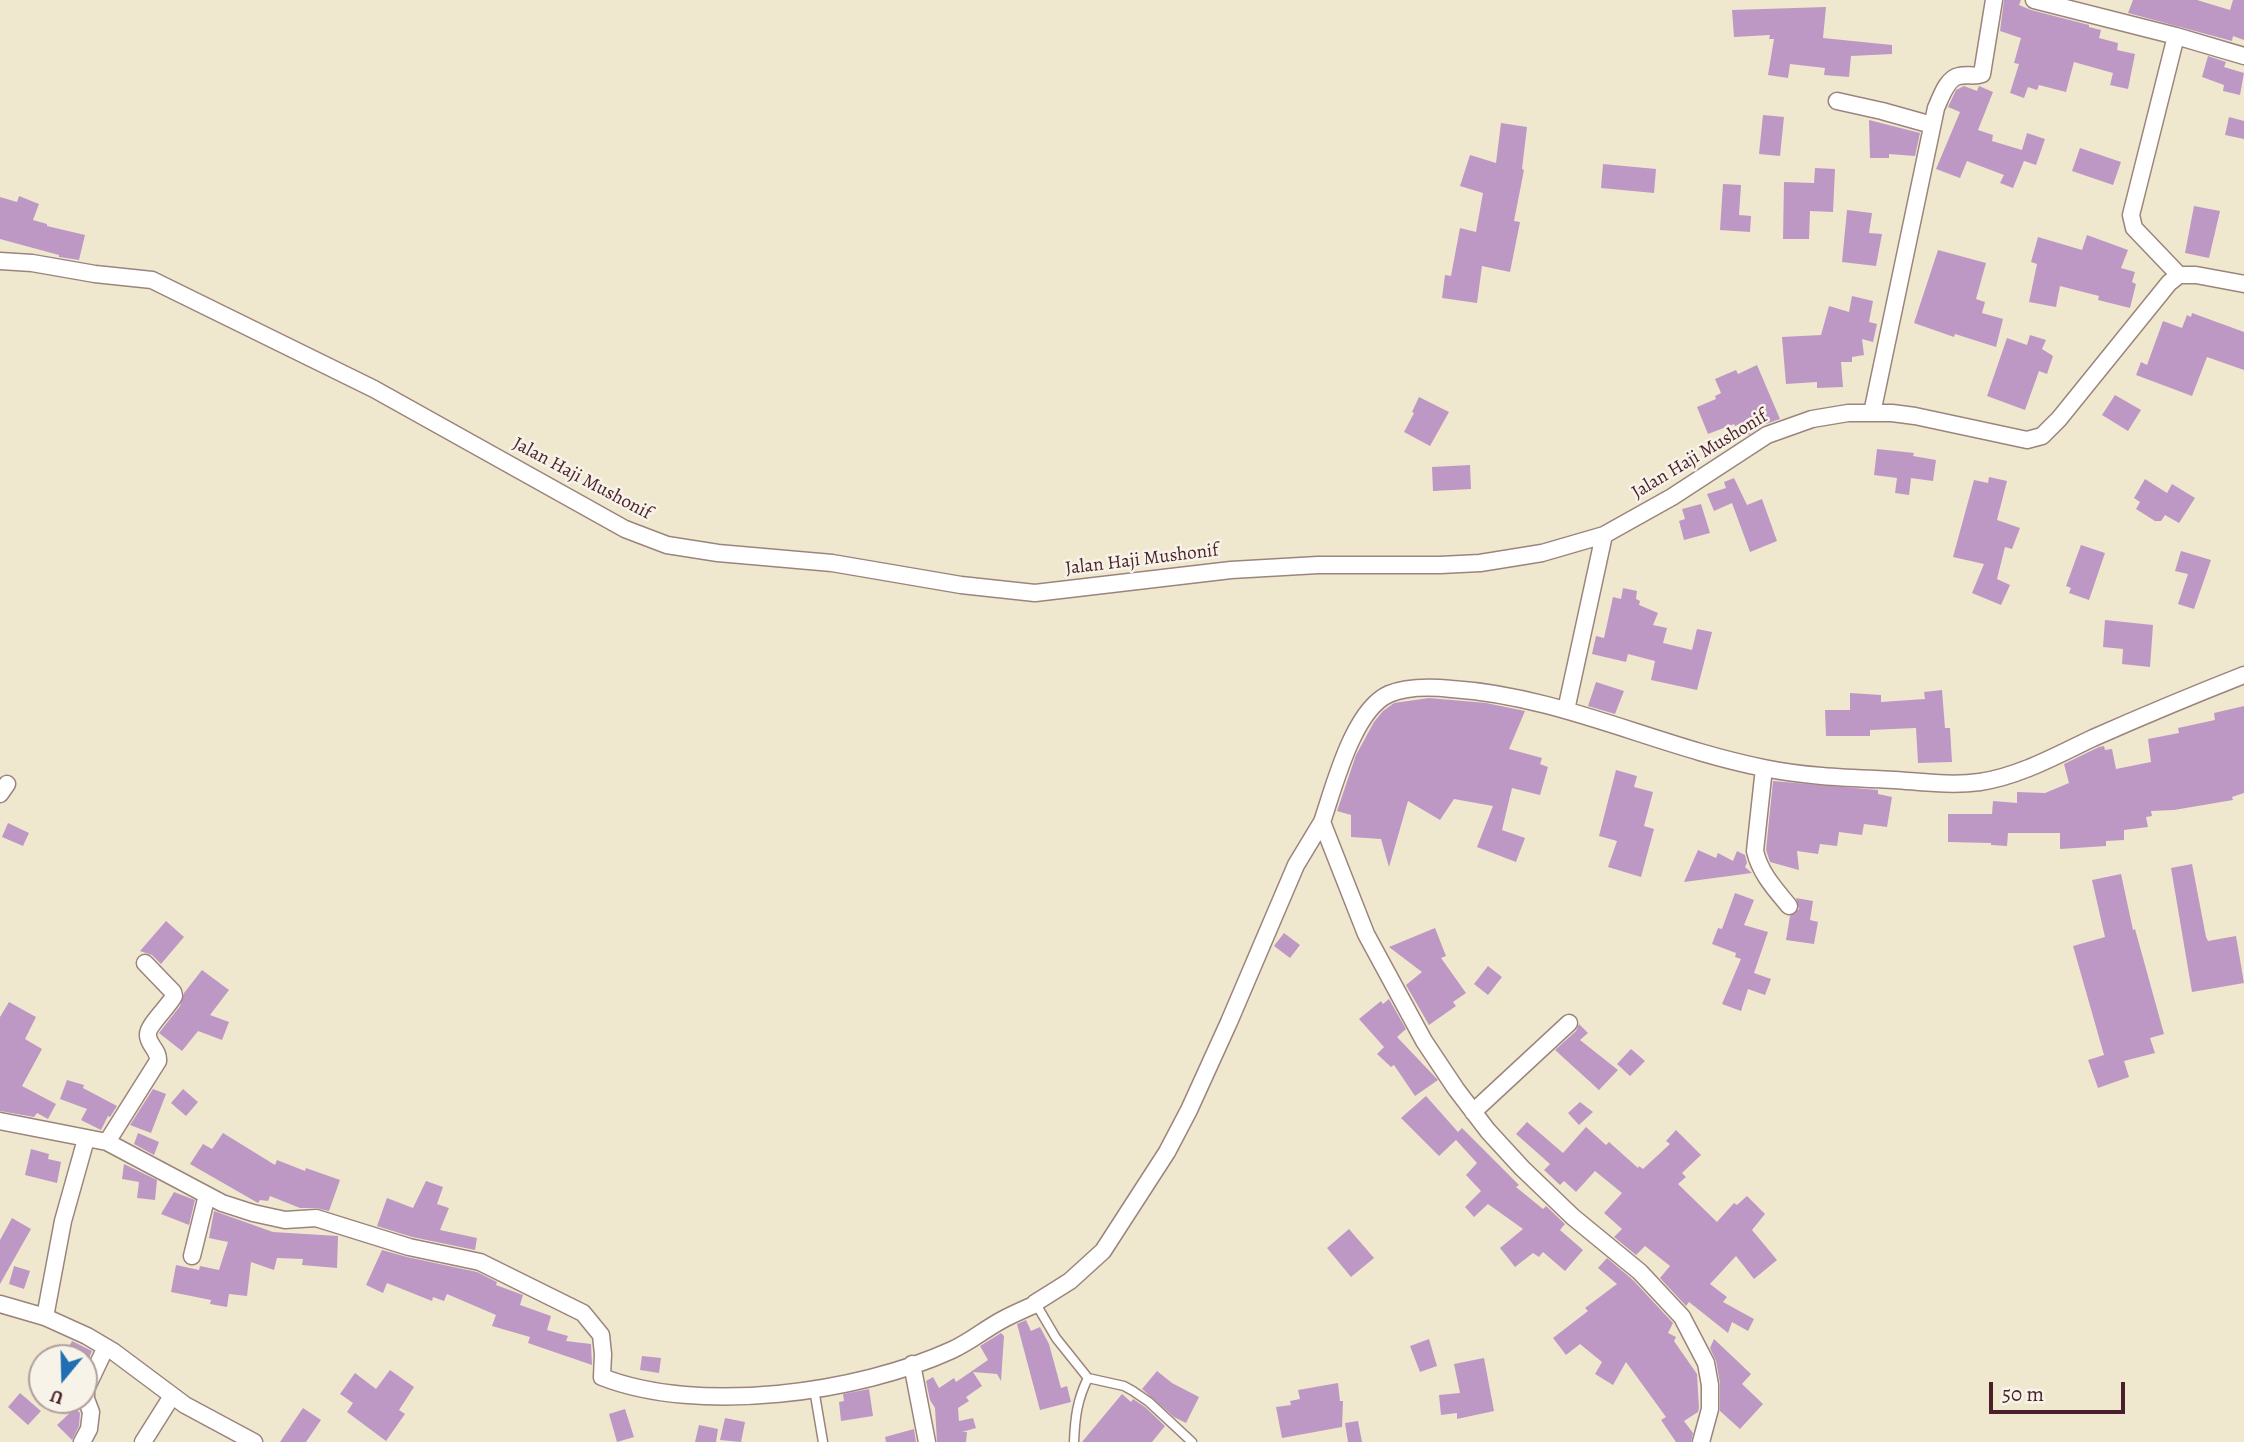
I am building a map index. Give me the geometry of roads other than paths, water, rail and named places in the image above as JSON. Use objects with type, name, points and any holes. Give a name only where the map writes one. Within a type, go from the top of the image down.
[{"type":"street","points":[[1872,412],[1936,108],[1951,80],[1959,76],[1974,77],[1982,74],[1994,0]]},
{"type":"street","points":[[2034,0],[2176,36],[2244,57]]},
{"type":"street","points":[[2176,36],[2131,215],[2134,228],[2179,275],[2196,275],[2244,284]]},
{"type":"street","points":[[1837,102],[1932,125]]},
{"type":"street","name":"Jalan Haji Mushonif","points":[[0,261],[152,280],[374,389],[625,529],[667,545],[855,566],[961,585],[1035,593],[1231,570],[1318,565],[1480,563],[1542,553],[1604,535],[1672,497],[1767,435],[1812,419],[1848,413],[1872,412],[1936,419],[2010,438],[2027,440],[2042,436],[2091,382],[2152,302],[2179,275]]},
{"type":"street","points":[[1566,710],[1604,535]]},
{"type":"street","points":[[0,1121],[107,1142],[222,1203],[285,1220],[316,1218],[409,1247],[480,1262],[509,1274],[583,1312],[592,1321],[601,1335],[602,1377],[619,1384],[723,1397],[841,1385],[953,1350],[1001,1320],[1036,1304],[1034,1303],[1070,1281],[1103,1251],[1167,1152],[1189,1110],[1296,865],[1322,822],[1362,719],[1374,705],[1389,694],[1434,687],[1502,694],[1764,768],[1865,779],[1940,783],[1980,782],[2008,775],[2162,707],[2244,675]]},
{"type":"street","points":[[1764,768],[1755,851],[1758,863],[1768,880],[1789,906]]},
{"type":"street","points":[[1322,822],[1361,923],[1379,960],[1424,1041],[1473,1112],[1548,1193],[1640,1272],[1682,1317],[1706,1363],[1710,1385],[1710,1409],[1701,1442]]},
{"type":"street","points":[[107,1142],[158,1061],[158,1054],[148,1039],[149,1029],[174,996],[145,963]]},
{"type":"street","points":[[1473,1112],[1569,1023]]},
{"type":"street","points":[[45,1317],[63,1221],[86,1139]]},
{"type":"street","points":[[192,1256],[207,1195]]},
{"type":"street","points":[[0,1304],[66,1325],[106,1347],[172,1396],[254,1442]]},
{"type":"street","points":[[82,1442],[89,1429],[91,1412],[86,1399],[86,1389],[106,1347]]},
{"type":"street","points":[[912,1364],[927,1442]]},
{"type":"street","points":[[144,1442],[172,1396]]},
{"type":"lane","points":[[1036,1304],[1056,1339],[1088,1378],[1124,1386],[1133,1391],[1149,1402],[1192,1442]]},
{"type":"lane","points":[[1074,1442],[1077,1405],[1088,1378]]},
{"type":"lane","points":[[814,1389],[823,1442]]}]
